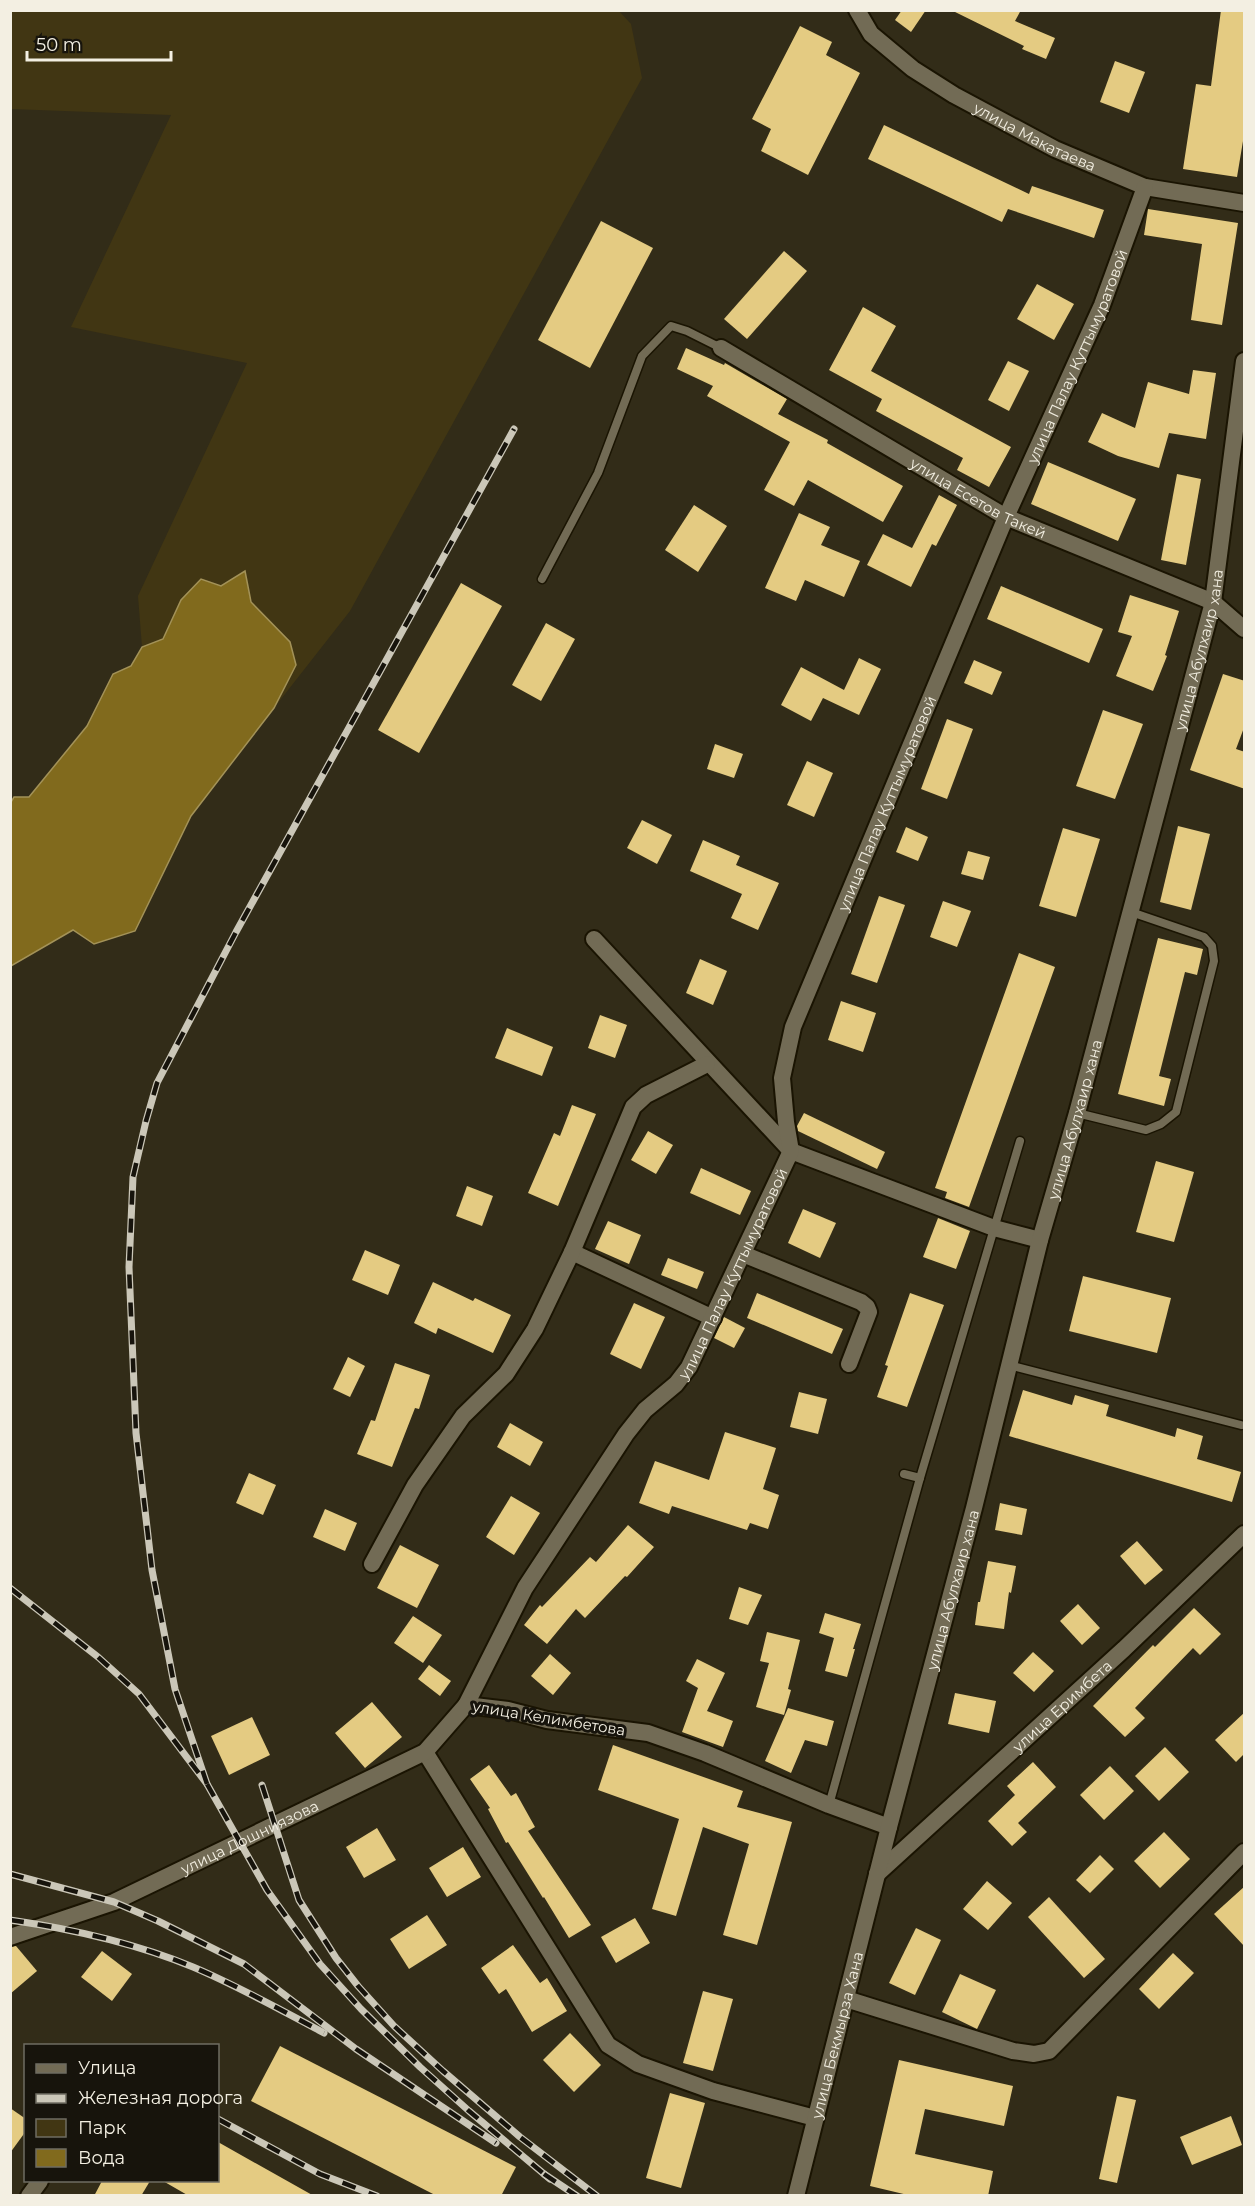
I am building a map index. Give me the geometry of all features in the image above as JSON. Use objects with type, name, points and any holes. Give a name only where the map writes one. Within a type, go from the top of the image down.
[{"type":"street","name":"улица Макатаева","points":[[858,10],[871,33],[913,69],[954,95],[1055,148],[1145,187],[1245,203]]},
{"type":"street","name":"улица Палау Куттымуратовой","points":[[645,1410],[676,1384],[689,1367],[791,1151],[786,1122],[783,1078],[793,1027],[1006,517],[1102,305],[1145,187]]},
{"type":"street","name":"улица Есетов Такей","points":[[721,348],[1006,517],[1213,602],[1245,629]]},
{"type":"street","name":"улица Абулхаир хана","points":[[877,1874],[974,1508],[1040,1240],[1077,1113],[1213,602],[1245,362]]},
{"type":"street","points":[[594,939],[791,1151],[994,1228],[1040,1240]]},
{"type":"street","points":[[372,1564],[415,1485],[463,1416],[506,1374],[535,1329],[572,1252],[633,1107],[646,1095],[708,1064]]},
{"type":"street","points":[[572,1252],[713,1318]]},
{"type":"street","points":[[743,1254],[861,1302],[867,1307],[869,1312],[849,1364]]},
{"type":"street","name":"улица Келимбетова","points":[[645,1410],[626,1434],[525,1588],[465,1705],[508,1710],[547,1720],[648,1733],[705,1753],[829,1805],[889,1827]]},
{"type":"street","name":"улица Еримбета","points":[[877,1874],[1115,1657],[1245,1534]]},
{"type":"street","name":"улица Дошниязова","points":[[10,1937],[114,1902],[248,1835],[425,1752],[465,1705]]},
{"type":"street","points":[[425,1752],[608,2045],[638,2064],[713,2091],[815,2118]]},
{"type":"street","points":[[846,1999],[1012,2051],[1034,2054],[1049,2051],[1245,1852]]},
{"type":"street","name":"улица Бекмырза Хана","points":[[796,2196],[877,1874]]},
{"type":"street","points":[[29,2196],[39,2182]]},
{"type":"lane","points":[[542,579],[598,473],[642,356],[671,326],[687,331],[721,348]]},
{"type":"lane","points":[[1077,1113],[1146,1130],[1161,1124],[1176,1112],[1214,961],[1212,946],[1204,938],[1131,912]]},
{"type":"lane","points":[[829,1805],[920,1478],[1020,1141]]},
{"type":"lane","points":[[1009,1365],[1241,1425]]},
{"type":"lane","points":[[904,1474],[920,1478]]},
{"type":"green space","points":[[618,10],[631,24],[642,78],[350,611],[274,708],[296,664],[290,642],[251,602],[221,586],[181,600],[163,639],[142,647],[138,596],[247,363],[71,327],[171,115],[11,109],[11,11]]},
{"type":"water","points":[[245,571],[251,602],[290,642],[296,665],[274,708],[191,816],[135,931],[94,944],[73,930],[11,966],[11,802],[14,797],[29,797],[87,726],[113,674],[131,666],[142,647],[163,639],[181,600],[201,579],[221,586]]},
{"type":"building","points":[[902,10],[926,10],[911,32],[895,20]]},
{"type":"building","points":[[951,10],[1021,10],[1015,21],[1055,38],[1046,59],[1022,49],[1024,46]]},
{"type":"building","points":[[1221,10],[1245,10],[1245,129],[1237,177],[1183,169],[1196,84],[1211,86]]},
{"type":"building","points":[[800,26],[832,42],[826,55],[860,73],[808,175],[761,151],[771,129],[752,119]]},
{"type":"building","points":[[1115,61],[1145,72],[1129,113],[1100,102]]},
{"type":"building","points":[[884,125],[1029,194],[1032,186],[1104,210],[1094,238],[1008,209],[1002,222],[868,159]]},
{"type":"building","points":[[1148,209],[1238,223],[1222,325],[1191,320],[1202,244],[1144,235]]},
{"type":"building","points":[[601,221],[653,248],[590,368],[538,340]]},
{"type":"building","points":[[784,251],[807,271],[747,339],[724,319]]},
{"type":"building","points":[[1037,284],[1074,304],[1054,340],[1017,319]]},
{"type":"building","points":[[863,307],[896,326],[871,371],[1011,447],[989,487],[957,470],[963,458],[876,411],[882,399],[829,370]]},
{"type":"building","points":[[686,348],[724,365],[725,363],[787,399],[778,414],[828,440],[827,443],[903,486],[883,522],[808,480],[794,506],[764,490],[790,442],[707,396],[713,386],[677,369]]},
{"type":"building","points":[[1008,361],[1029,371],[1009,411],[988,400]]},
{"type":"building","points":[[1193,370],[1216,373],[1206,439],[1169,433],[1159,468],[1118,456],[1088,442],[1102,413],[1135,428],[1148,382],[1189,394]]},
{"type":"building","points":[[1048,462],[1136,499],[1118,541],[1031,504]]},
{"type":"building","points":[[1177,474],[1201,479],[1186,565],[1161,560]]},
{"type":"building","points":[[939,495],[957,505],[936,546],[932,544],[911,587],[867,565],[883,534],[912,548]]},
{"type":"building","points":[[694,505],[727,526],[698,572],[665,550]]},
{"type":"building","points":[[799,513],[830,527],[821,545],[860,561],[844,597],[805,580],[796,601],[765,588]]},
{"type":"building","points":[[461,583],[502,606],[419,753],[378,730]]},
{"type":"building","points":[[1001,586],[1103,629],[1089,663],[987,619]]},
{"type":"building","points":[[1130,595],[1179,611],[1165,655],[1167,656],[1153,691],[1116,676],[1132,636],[1118,632]]},
{"type":"building","points":[[546,623],[575,639],[541,701],[512,685]]},
{"type":"building","points":[[859,658],[881,669],[859,715],[823,698],[811,721],[781,705],[801,667],[844,690]]},
{"type":"building","points":[[974,660],[1002,672],[992,695],[964,683]]},
{"type":"building","points":[[1223,674],[1245,681],[1245,725],[1236,749],[1245,752],[1245,789],[1190,770]]},
{"type":"building","points":[[1103,710],[1143,724],[1115,799],[1076,786]]},
{"type":"building","points":[[947,719],[973,729],[947,799],[921,789]]},
{"type":"building","points":[[715,744],[743,754],[734,778],[707,769]]},
{"type":"building","points":[[807,761],[833,773],[814,817],[787,805]]},
{"type":"building","points":[[642,820],[672,835],[657,864],[627,848]]},
{"type":"building","points":[[1178,826],[1210,834],[1191,910],[1160,902]]},
{"type":"building","points":[[906,827],[928,837],[918,861],[896,852]]},
{"type":"building","points":[[1063,828],[1100,839],[1076,917],[1039,906]]},
{"type":"building","points":[[703,840],[740,856],[736,865],[779,883],[758,930],[731,918],[742,894],[690,871]]},
{"type":"building","points":[[968,851],[990,857],[983,880],[961,874]]},
{"type":"building","points":[[879,896],[905,905],[877,983],[851,974]]},
{"type":"building","points":[[943,901],[971,911],[957,947],[930,937]]},
{"type":"building","points":[[1158,938],[1203,949],[1197,975],[1185,972],[1159,1076],[1171,1079],[1164,1106],[1118,1094]]},
{"type":"building","points":[[1019,953],[1055,967],[969,1207],[945,1198],[947,1192],[935,1188]]},
{"type":"building","points":[[700,959],[727,971],[713,1005],[686,993]]},
{"type":"building","points":[[841,1001],[876,1013],[863,1052],[828,1040]]},
{"type":"building","points":[[600,1015],[627,1025],[615,1058],[588,1048]]},
{"type":"building","points":[[507,1028],[553,1047],[542,1076],[495,1058]]},
{"type":"building","points":[[572,1105],[596,1114],[558,1206],[528,1193],[554,1133],[560,1136]]},
{"type":"building","points":[[804,1113],[885,1152],[877,1169],[798,1131],[797,1126]]},
{"type":"building","points":[[648,1131],[673,1145],[656,1174],[631,1160]]},
{"type":"building","points":[[1156,1161],[1194,1172],[1174,1242],[1136,1232]]},
{"type":"building","points":[[701,1168],[751,1191],[740,1215],[690,1193]]},
{"type":"building","points":[[467,1186],[493,1196],[482,1226],[456,1216]]},
{"type":"building","points":[[803,1209],[836,1223],[820,1258],[788,1243]]},
{"type":"building","points":[[938,1218],[970,1231],[956,1269],[923,1257]]},
{"type":"building","points":[[608,1221],[641,1235],[629,1264],[595,1249]]},
{"type":"building","points":[[365,1250],[400,1265],[388,1295],[352,1280]]},
{"type":"building","points":[[668,1258],[704,1272],[697,1289],[661,1275]]},
{"type":"building","points":[[1083,1276],[1171,1298],[1157,1353],[1069,1331]]},
{"type":"building","points":[[433,1282],[473,1301],[475,1298],[511,1315],[493,1353],[438,1328],[436,1334],[414,1323]]},
{"type":"building","points":[[757,1293],[843,1329],[832,1354],[747,1318]]},
{"type":"building","points":[[910,1293],[944,1305],[907,1407],[877,1397],[888,1366],[885,1365]]},
{"type":"building","points":[[634,1303],[665,1317],[641,1369],[610,1354]]},
{"type":"building","points":[[724,1317],[745,1328],[734,1348],[714,1338]]},
{"type":"building","points":[[348,1357],[365,1366],[350,1397],[333,1389]]},
{"type":"building","points":[[395,1363],[430,1375],[419,1409],[415,1408],[392,1467],[357,1454],[371,1420],[375,1421]]},
{"type":"building","points":[[1023,1390],[1072,1405],[1075,1395],[1109,1405],[1106,1416],[1175,1437],[1177,1428],[1203,1436],[1197,1459],[1241,1472],[1232,1502],[1009,1436]]},
{"type":"building","points":[[799,1392],[827,1399],[818,1434],[790,1427]]},
{"type":"building","points":[[510,1423],[543,1442],[530,1466],[497,1447]]},
{"type":"building","points":[[725,1432],[776,1448],[763,1489],[779,1495],[768,1529],[750,1523],[747,1530],[672,1506],[669,1514],[639,1503],[655,1461],[709,1480]]},
{"type":"building","points":[[249,1473],[276,1485],[263,1515],[236,1503]]},
{"type":"building","points":[[511,1496],[540,1513],[514,1555],[486,1537]]},
{"type":"building","points":[[1000,1503],[1027,1509],[1022,1535],[995,1530]]},
{"type":"building","points":[[325,1509],[357,1523],[345,1551],[313,1537]]},
{"type":"building","points":[[628,1525],[654,1547],[585,1618],[576,1609],[547,1644],[524,1625],[540,1605],[542,1607],[590,1557],[596,1562]]},
{"type":"building","points":[[1137,1541],[1163,1570],[1145,1585],[1120,1556]]},
{"type":"building","points":[[400,1545],[439,1565],[417,1608],[377,1588]]},
{"type":"building","points":[[988,1561],[1016,1566],[1011,1593],[1009,1592],[1004,1629],[975,1625]]},
{"type":"building","points":[[739,1587],[762,1595],[748,1625],[729,1619]]},
{"type":"building","points":[[1078,1604],[1100,1628],[1082,1645],[1060,1621]]},
{"type":"building","points":[[1194,1608],[1221,1634],[1200,1655],[1193,1648],[1135,1708],[1145,1718],[1125,1737],[1093,1706],[1153,1645],[1155,1647]]},
{"type":"building","points":[[825,1613],[861,1624],[847,1677],[825,1671],[834,1638],[819,1633]]},
{"type":"building","points":[[413,1616],[442,1635],[423,1663],[394,1643]]},
{"type":"building","points":[[767,1632],[800,1640],[784,1715],[756,1707],[769,1663],[760,1661]]},
{"type":"building","points":[[1033,1652],[1054,1671],[1034,1692],[1013,1673]]},
{"type":"building","points":[[550,1654],[571,1673],[553,1695],[531,1676]]},
{"type":"building","points":[[697,1659],[725,1673],[707,1711],[733,1721],[723,1747],[682,1732],[698,1688],[686,1681]]},
{"type":"building","points":[[429,1665],[451,1681],[440,1696],[418,1679]]},
{"type":"building","points":[[955,1693],[996,1701],[989,1733],[948,1724]]},
{"type":"building","points":[[372,1702],[402,1737],[365,1768],[335,1733]]},
{"type":"building","points":[[788,1708],[834,1721],[827,1746],[805,1740],[791,1773],[765,1761]]},
{"type":"building","points":[[1245,1712],[1245,1753],[1236,1762],[1215,1740]]},
{"type":"building","points":[[252,1717],[270,1755],[229,1775],[211,1736]]},
{"type":"building","points":[[613,1745],[743,1791],[737,1807],[792,1822],[757,1945],[723,1935],[749,1844],[703,1827],[676,1916],[652,1909],[679,1819],[598,1790]]},
{"type":"building","points":[[1165,1747],[1189,1772],[1159,1801],[1135,1776]]},
{"type":"building","points":[[1033,1762],[1056,1787],[1018,1823],[1027,1832],[1012,1846],[988,1821],[1015,1795],[1007,1786]]},
{"type":"building","points":[[489,1765],[511,1796],[516,1793],[535,1827],[528,1831],[591,1925],[569,1938],[508,1842],[506,1843],[488,1809],[490,1808],[470,1779]]},
{"type":"building","points":[[1110,1766],[1134,1791],[1104,1820],[1080,1795]]},
{"type":"building","points":[[377,1828],[396,1860],[364,1878],[346,1847]]},
{"type":"building","points":[[1164,1832],[1190,1859],[1160,1888],[1134,1861]]},
{"type":"building","points":[[463,1847],[481,1877],[447,1897],[429,1868]]},
{"type":"building","points":[[1100,1855],[1114,1869],[1090,1893],[1076,1880]]},
{"type":"building","points":[[987,1881],[1012,1903],[988,1930],[963,1909]]},
{"type":"building","points":[[1245,1886],[1245,1947],[1214,1914]]},
{"type":"building","points":[[1049,1897],[1105,1959],[1084,1978],[1028,1917]]},
{"type":"building","points":[[427,1915],[447,1945],[409,1969],[390,1939]]},
{"type":"building","points":[[635,1918],[650,1943],[616,1963],[601,1937]]},
{"type":"building","points":[[916,1928],[941,1940],[915,1995],[889,1983]]},
{"type":"building","points":[[513,1945],[540,1983],[547,1978],[567,2011],[532,2032],[506,1989],[499,1994],[481,1968]]},
{"type":"building","points":[[16,1946],[37,1971],[10,1994],[10,1947]]},
{"type":"building","points":[[102,1951],[132,1974],[112,2001],[81,1977]]},
{"type":"building","points":[[1173,1953],[1194,1973],[1159,2009],[1139,1989]]},
{"type":"building","points":[[960,1974],[996,1990],[977,2029],[942,2012]]},
{"type":"building","points":[[703,1991],[733,1999],[713,2071],[683,2063]]},
{"type":"building","points":[[570,2033],[601,2065],[574,2092],[543,2060]]},
{"type":"building","points":[[280,2046],[516,2167],[501,2196],[437,2196],[251,2101]]},
{"type":"building","points":[[899,2060],[1013,2086],[1004,2126],[925,2109],[915,2154],[993,2171],[988,2196],[912,2196],[870,2186]]},
{"type":"building","points":[[670,2093],[705,2103],[681,2188],[646,2178]]},
{"type":"building","points":[[1117,2096],[1136,2100],[1117,2183],[1099,2179]]},
{"type":"building","points":[[10,2108],[24,2118],[24,2134],[10,2153]]},
{"type":"building","points":[[1231,2116],[1242,2145],[1192,2165],[1180,2137]]},
{"type":"building","points":[[219,2143],[314,2196],[189,2196],[165,2182],[219,2182]]},
{"type":"building","points":[[101,2182],[149,2182],[141,2196],[94,2196]]},
{"type":"railway","points":[[207,1784],[175,1689],[152,1570],[136,1433],[129,1267],[133,1177],[157,1083],[236,932],[514,429]]},
{"type":"railway","points":[[10,1588],[98,1657],[139,1694],[207,1784],[267,1890],[320,1964],[361,2009],[420,2067],[550,2179]]},
{"type":"railway","points":[[262,1785],[299,1900],[336,1958],[358,1986],[394,2026],[443,2071],[520,2137],[597,2196]]},
{"type":"railway","points":[[10,1874],[114,1902],[244,1964],[356,2049],[496,2143]]},
{"type":"railway","points":[[10,1920],[103,1938],[171,1958],[259,1998],[324,2033]]},
{"type":"railway","points":[[219,2120],[320,2174],[377,2196]]},
{"type":"railway","points":[[544,2174],[577,2196]]}]
